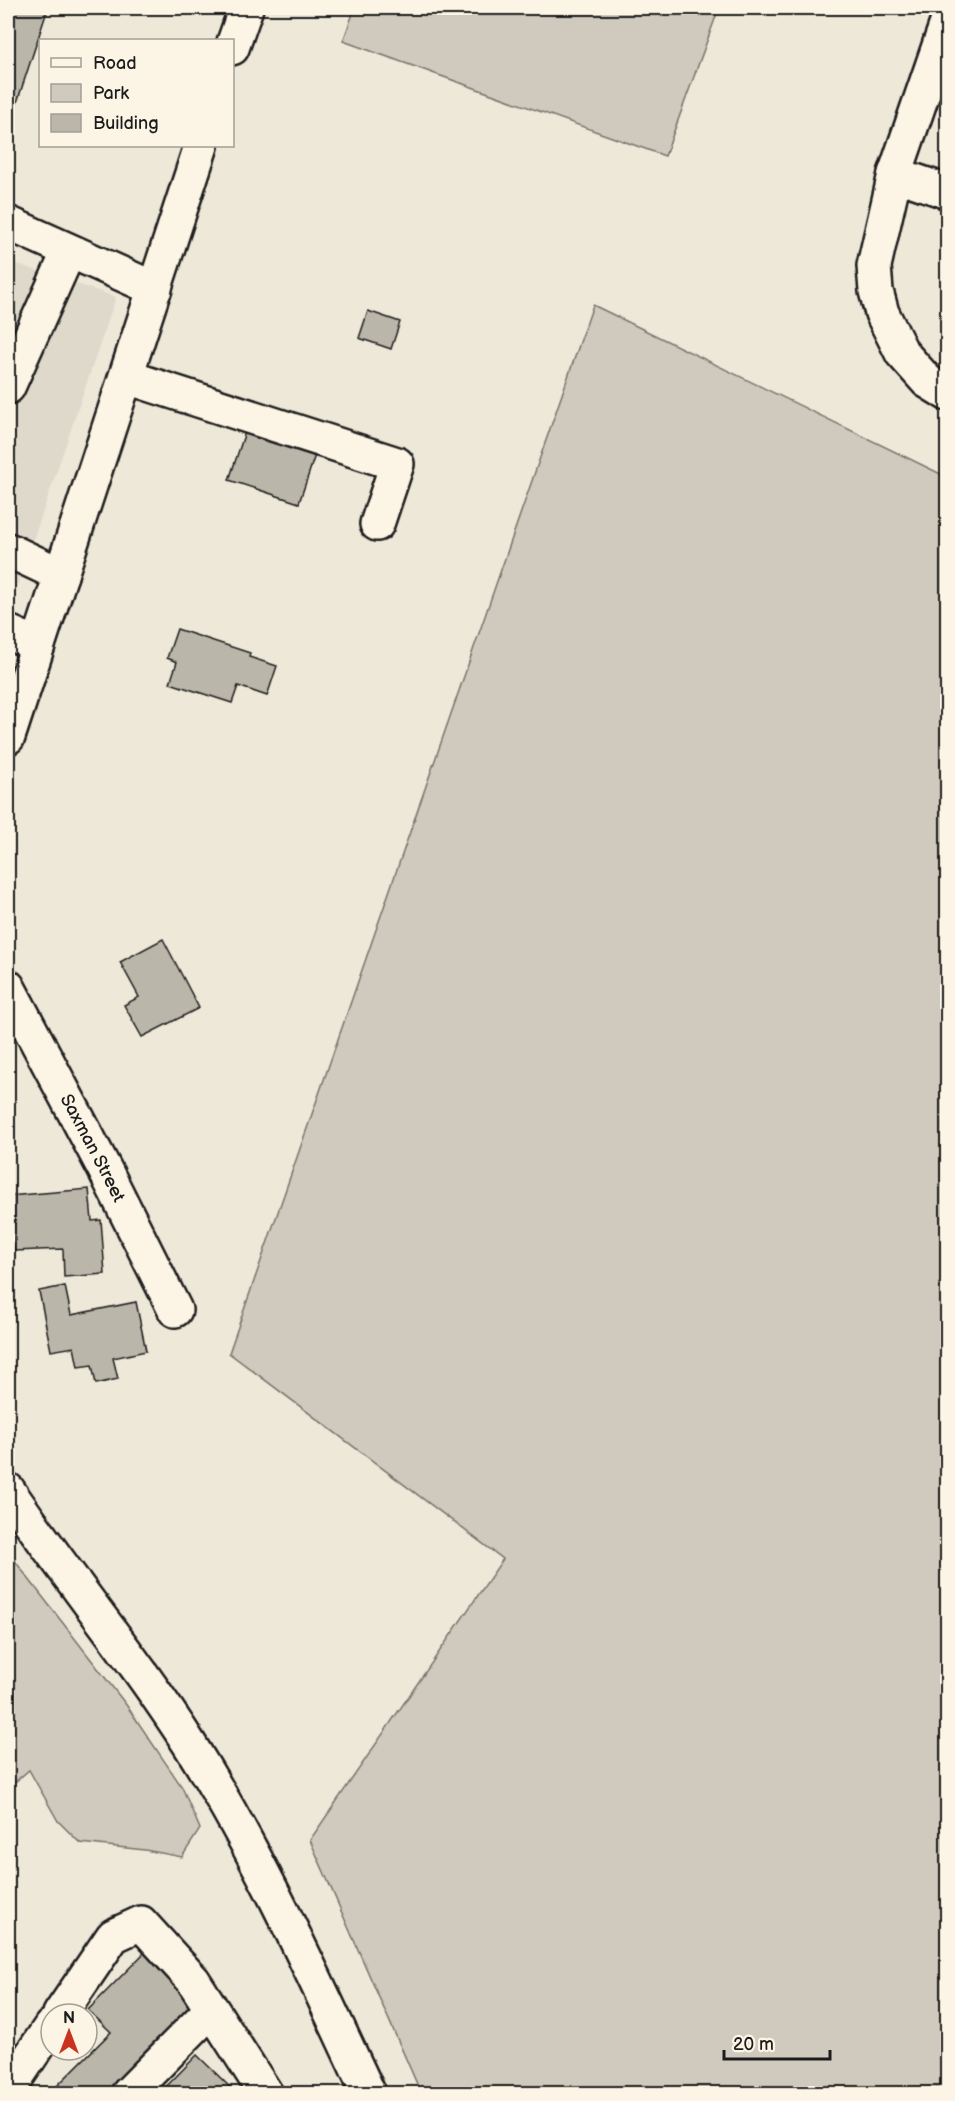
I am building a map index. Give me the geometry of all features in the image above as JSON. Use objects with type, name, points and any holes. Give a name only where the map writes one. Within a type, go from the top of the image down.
[{"type":"street","points":[[234,42],[246,8]]},
{"type":"street","points":[[948,20],[896,174],[874,266],[876,291],[882,313],[902,353],[927,381],[948,394]]},
{"type":"street","points":[[8,737],[201,147]]},
{"type":"street","points":[[896,174],[948,192]]},
{"type":"street","points":[[8,223],[155,290]]},
{"type":"street","points":[[8,387],[69,252]]},
{"type":"street","points":[[127,377],[397,464],[377,524]]},
{"type":"street","points":[[8,550],[61,575]]},
{"type":"street","points":[[8,632],[38,645]]},
{"type":"street","name":"Saxman Street","points":[[8,987],[105,1170],[175,1310]]},
{"type":"street","points":[[8,1490],[190,1745],[255,1856],[369,2094]]},
{"type":"street","points":[[68,2002],[113,1936],[141,1923],[193,1980],[266,2094]]},
{"type":"street","points":[[128,2094],[212,2010]]},
{"type":"street","points":[[8,2090],[39,2044]]},
{"type":"shaded area","points":[[8,261],[116,297],[8,614]]},
{"type":"green space","points":[[355,8],[719,8],[665,156],[343,41]]},
{"type":"green space","points":[[593,305],[947,477],[948,1480],[942,1486],[948,1494],[947,2093],[421,2093],[310,1840],[503,1559],[229,1353]]},
{"type":"green space","points":[[8,1552],[127,1706],[182,1787],[200,1829],[182,1857],[145,1850],[80,1843],[58,1821],[29,1770],[8,1788]]},
{"type":"building","points":[[8,8],[48,8],[8,130]]},
{"type":"building","points":[[368,311],[400,322],[391,349],[359,338]]},
{"type":"building","points":[[247,426],[317,449],[299,503],[229,480]]},
{"type":"building","points":[[177,629],[250,653],[249,657],[277,666],[267,696],[238,686],[232,703],[170,683],[177,662],[167,658]]},
{"type":"building","points":[[163,939],[199,1008],[142,1037],[124,1005],[139,997],[120,962]]},
{"type":"building","points":[[89,1189],[92,1221],[101,1220],[105,1274],[64,1277],[63,1249],[14,1251],[9,1196]]},
{"type":"building","points":[[65,1286],[71,1315],[136,1302],[146,1351],[113,1358],[118,1379],[96,1384],[92,1365],[78,1367],[74,1347],[51,1351],[39,1291]]},
{"type":"building","points":[[145,1952],[197,2005],[109,2094],[49,2094],[81,2062],[99,2062],[99,2044],[111,2032],[99,2021],[99,2002],[96,2002]]},
{"type":"building","points":[[197,2055],[237,2094],[159,2094]]}]
